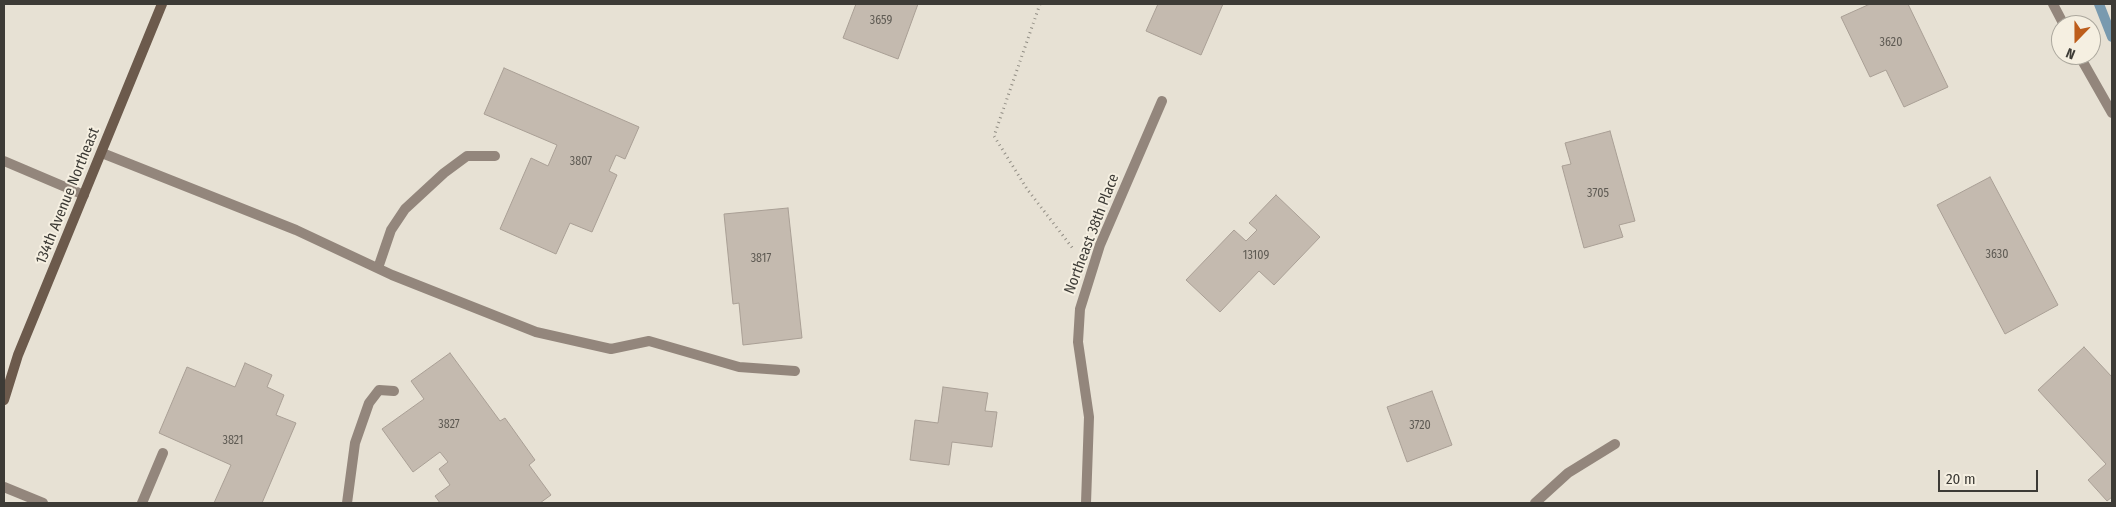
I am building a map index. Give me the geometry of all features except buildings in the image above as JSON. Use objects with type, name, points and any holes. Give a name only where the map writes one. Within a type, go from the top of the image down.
[{"type":"street","name":"134th Avenue Northeast","points":[[4,400],[18,355],[162,4]]},
{"type":"street","points":[[2085,65],[2112,113]]},
{"type":"street","name":"Northeast 38th Place","points":[[1086,503],[1089,417],[1078,342],[1080,309],[1100,245],[1162,101]]},
{"type":"street","points":[[102,153],[296,230],[378,268],[536,332],[611,349],[649,341],[739,367],[795,371]]},
{"type":"street","points":[[378,268],[391,230],[405,209],[437,179],[467,156],[495,156]]},
{"type":"street","points":[[4,161],[84,195]]},
{"type":"street","points":[[347,503],[355,444],[369,403],[379,390],[394,391]]},
{"type":"street","points":[[1535,503],[1568,473],[1615,444]]},
{"type":"street","points":[[142,503],[163,453]]},
{"type":"street","points":[[4,488],[43,503]]},
{"type":"path","points":[[1040,4],[994,136],[1027,189],[1074,250],[1090,275]]},
{"type":"waterway","points":[[2099,4],[2112,37]]}]
